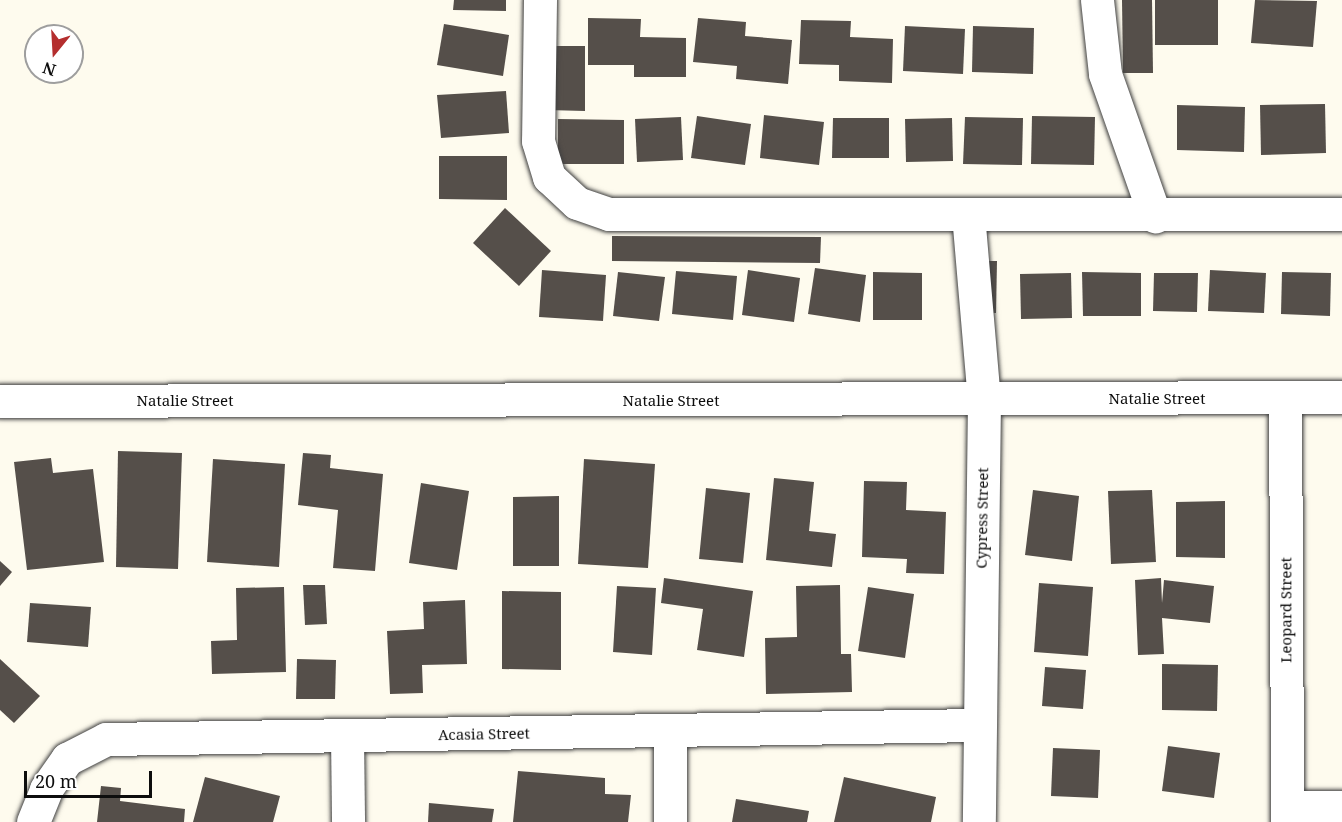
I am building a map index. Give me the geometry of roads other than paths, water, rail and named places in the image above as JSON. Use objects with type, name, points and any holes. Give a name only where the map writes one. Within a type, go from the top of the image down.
[{"type":"street","points":[[540,0],[538,141],[549,177],[577,203],[609,214],[1155,216],[1342,214]]},
{"type":"street","points":[[1097,0],[1105,74],[1155,216]]},
{"type":"street","name":"Cypress Street","points":[[968,214],[984,400],[978,725],[979,822]]},
{"type":"street","name":"Natalie Street","points":[[0,401],[984,400],[1342,397]]},
{"type":"street","name":"Leopard Street","points":[[1286,398],[1287,815]]},
{"type":"street","name":"Acasia Street","points":[[33,822],[45,789],[67,759],[106,739],[978,725]]},
{"type":"street","points":[[670,731],[670,822]]},
{"type":"street","points":[[347,736],[348,822]]},
{"type":"street","points":[[1287,815],[1342,807]]}]
